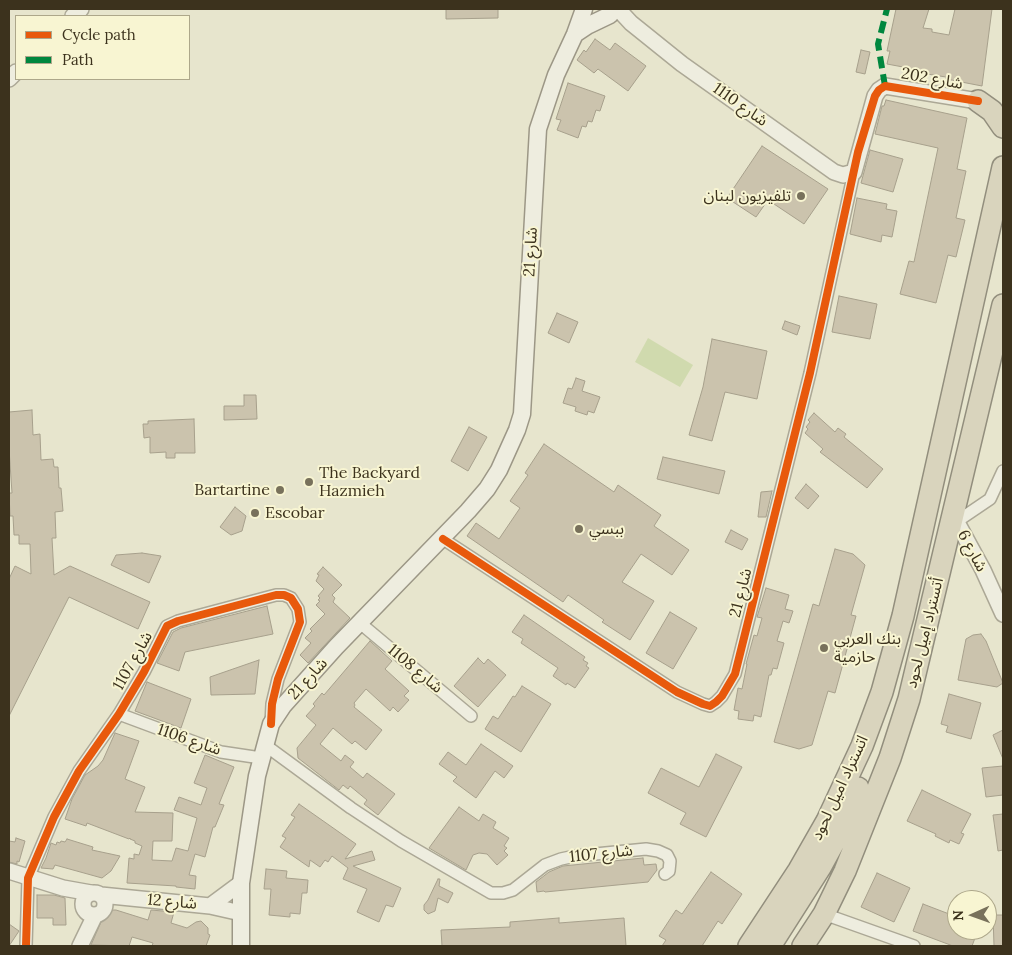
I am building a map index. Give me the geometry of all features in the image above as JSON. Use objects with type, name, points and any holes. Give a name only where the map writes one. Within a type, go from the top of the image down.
[{"type":"highway","points":[[978,101],[994,103],[1003,100]]},
{"type":"highway","points":[[978,101],[992,111],[1003,127]]},
{"type":"highway","name":"أتستراد إميل لحود","points":[[903,616],[1003,167]]},
{"type":"highway","name":"أتستراد إميل لحود","points":[[803,946],[824,914],[856,847],[890,758],[909,699],[955,519],[1003,305]]},
{"type":"highway","points":[[787,946],[827,881],[847,839],[873,772],[895,671],[903,616]]},
{"type":"highway","name":"اتستراد اميل لحود","points":[[749,946],[799,870],[839,796],[882,692],[903,616]]},
{"type":"highway","points":[[770,946],[821,866],[839,833],[880,737]]},
{"type":"main road","name":"شارع 21","points":[[241,946],[241,883],[254,793],[271,724],[283,706],[468,511],[495,477],[510,446],[522,414],[538,130],[556,75],[584,9]]},
{"type":"main road","points":[[575,34],[609,11]]},
{"type":"street","name":"شارع 1110","points":[[609,11],[631,23],[682,64],[834,172],[843,175],[854,172]]},
{"type":"street","name":"شارع 202","points":[[854,172],[875,96],[885,86],[978,101]]},
{"type":"street","name":"شارع 21","points":[[443,539],[677,692],[710,706],[716,702],[722,696],[735,674],[810,372],[854,172]]},
{"type":"street","points":[[955,519],[990,499],[1003,471]]},
{"type":"street","name":"شارع 6","points":[[955,519],[980,563],[1003,614]]},
{"type":"street","name":"شارع 1107","points":[[26,946],[28,878],[60,804],[79,771],[119,714],[144,672],[167,626],[178,620],[276,595],[284,595],[291,598],[300,615],[300,622],[278,679],[272,704],[271,724]]},
{"type":"street","name":"شارع 1108","points":[[360,623],[471,716]]},
{"type":"street","name":"شارع 1106","points":[[119,714],[221,752],[263,751]]},
{"type":"street","name":"شارع 1107","points":[[263,751],[392,836],[491,893],[503,893],[513,890],[545,865],[560,858],[575,856],[646,849],[658,851],[666,855],[670,861],[670,870],[665,874]]},
{"type":"street","points":[[9,871],[62,888],[94,904],[81,945]]},
{"type":"street","name":"شارع 12","points":[[210,906],[241,883]]},
{"type":"street","name":"شارع 12","points":[[94,904],[135,899],[210,906],[241,913]]},
{"type":"street","points":[[824,914],[914,946]]},
{"type":"green space","points":[[648,338],[693,365],[680,387],[635,362]]},
{"type":"building","points":[[446,9],[498,9],[498,18],[446,19]]},
{"type":"building","points":[[896,9],[929,9],[923,28],[932,29],[932,32],[949,35],[955,9],[992,9],[982,86],[946,79],[946,77],[902,70],[903,67],[887,64],[890,51],[887,51]]},
{"type":"building","points":[[595,39],[610,50],[615,43],[646,66],[628,91],[598,69],[594,73],[577,60],[584,50],[586,52]]},
{"type":"building","points":[[861,50],[870,52],[865,74],[856,72]]},
{"type":"building","points":[[568,83],[605,96],[600,111],[596,110],[592,122],[588,121],[586,127],[582,126],[578,138],[557,130],[561,120],[556,119]]},
{"type":"building","points":[[886,100],[967,118],[957,169],[966,171],[956,218],[965,220],[956,257],[948,255],[936,303],[900,294],[909,261],[914,262],[938,148],[875,134],[882,106],[884,106]]},
{"type":"building","points":[[762,146],[828,189],[804,224],[768,200],[756,217],[727,198]]},
{"type":"building","points":[[870,150],[903,159],[893,192],[861,183]]},
{"type":"building","points":[[857,198],[887,204],[886,209],[897,211],[892,237],[882,235],[881,242],[850,234]]},
{"type":"building","points":[[839,296],[877,304],[870,339],[832,332]]},
{"type":"building","points":[[557,313],[578,322],[569,343],[548,333]]},
{"type":"building","points":[[785,321],[800,326],[797,335],[782,329]]},
{"type":"building","points":[[712,339],[767,351],[757,399],[725,392],[712,441],[689,435],[703,387]]},
{"type":"building","points":[[576,378],[585,381],[582,391],[600,397],[594,413],[588,411],[587,415],[575,411],[576,407],[563,403],[568,388],[572,389]]},
{"type":"building","points":[[244,395],[256,395],[257,419],[224,420],[224,406],[244,406]]},
{"type":"building","points":[[32,410],[33,435],[40,434],[41,460],[53,459],[54,467],[58,467],[59,488],[61,488],[63,511],[55,512],[56,538],[52,538],[54,575],[70,566],[150,602],[138,629],[69,597],[9,716],[9,579],[15,566],[31,574],[30,544],[19,544],[19,535],[14,535],[13,516],[10,516],[9,493],[12,493],[9,412]]},
{"type":"building","points":[[814,413],[835,432],[838,428],[846,434],[844,437],[883,469],[867,488],[820,452],[823,449],[805,433],[808,429],[806,427],[810,422],[808,420]]},
{"type":"building","points":[[194,419],[195,453],[175,453],[175,458],[166,458],[166,452],[150,453],[150,437],[144,438],[143,424],[148,424],[148,421]]},
{"type":"building","points":[[469,427],[487,437],[468,471],[451,461]]},
{"type":"building","name":"ببسي","points":[[544,444],[614,492],[618,485],[661,515],[654,526],[689,550],[672,575],[641,554],[622,582],[654,601],[630,640],[602,622],[604,620],[568,595],[563,602],[467,536],[476,523],[499,539],[520,508],[510,501],[528,475],[525,473]]},
{"type":"building","points":[[663,457],[725,471],[719,494],[657,479]]},
{"type":"building","points":[[806,484],[819,496],[808,509],[795,498]]},
{"type":"building","points":[[772,491],[766,517],[758,517],[761,492]]},
{"type":"building","points":[[235,507],[246,516],[242,531],[231,535],[220,527]]},
{"type":"building","points":[[731,530],[748,539],[742,550],[725,542]]},
{"type":"building","points":[[835,549],[853,554],[865,565],[851,615],[856,616],[835,693],[828,691],[812,745],[799,749],[774,742],[813,604],[819,606]]},
{"type":"building","points":[[142,553],[161,556],[149,583],[111,565],[116,555]]},
{"type":"building","points":[[323,567],[342,585],[332,595],[335,598],[333,602],[350,618],[308,663],[300,655],[311,643],[305,638],[312,631],[310,629],[325,614],[316,605],[320,601],[318,596],[324,589],[316,581],[319,575],[317,574]]},
{"type":"building","points":[[766,588],[789,595],[785,609],[793,611],[789,623],[783,621],[777,641],[784,643],[777,669],[773,668],[771,675],[769,675],[761,717],[754,715],[753,721],[738,719],[739,711],[734,710],[738,688],[742,689],[746,664],[754,635],[757,636],[762,618],[757,617]]},
{"type":"building","points":[[267,606],[273,634],[185,652],[179,671],[157,663],[173,632],[181,628]]},
{"type":"building","points":[[670,612],[697,628],[673,669],[646,653]]},
{"type":"building","points":[[524,615],[585,657],[583,660],[588,663],[586,666],[589,668],[575,688],[567,683],[566,685],[553,676],[558,668],[521,643],[523,639],[512,632]]},
{"type":"building","points":[[981,634],[986,641],[1003,683],[997,687],[958,680],[966,639],[973,635]]},
{"type":"building","points":[[370,641],[392,661],[385,669],[409,691],[404,696],[409,700],[398,712],[393,707],[390,711],[366,689],[354,703],[354,707],[382,730],[366,750],[355,741],[352,744],[333,728],[320,744],[341,761],[345,755],[354,762],[350,767],[363,778],[367,773],[395,794],[378,815],[364,804],[367,800],[350,786],[348,789],[343,785],[339,790],[298,758],[297,748],[316,725],[306,716],[315,706],[313,704],[322,693],[324,695]]},
{"type":"building","points":[[478,658],[484,664],[488,659],[506,675],[478,707],[454,686]]},
{"type":"building","points":[[259,660],[255,694],[211,695],[210,677]]},
{"type":"building","points":[[147,682],[191,699],[181,728],[135,711]]},
{"type":"building","points":[[522,686],[551,704],[521,752],[485,729],[493,716],[498,719]]},
{"type":"building","points":[[949,694],[981,703],[971,739],[946,732],[948,726],[941,724]]},
{"type":"building","points":[[1003,730],[1003,759],[993,735]]},
{"type":"building","points":[[115,733],[139,741],[125,779],[145,787],[135,812],[173,813],[172,841],[153,841],[152,860],[172,861],[176,848],[188,851],[197,818],[174,810],[179,797],[201,805],[207,788],[194,783],[205,755],[234,767],[219,804],[224,805],[215,827],[213,827],[205,857],[195,854],[189,875],[196,876],[195,889],[127,883],[129,858],[134,859],[134,854],[139,855],[142,846],[130,838],[87,823],[86,826],[65,819],[72,799],[85,775],[103,760]]},
{"type":"building","points":[[481,744],[513,766],[504,778],[495,771],[476,798],[453,781],[457,777],[439,764],[448,752],[466,765]]},
{"type":"building","points":[[716,754],[742,767],[706,837],[680,824],[686,813],[648,793],[661,768],[699,787]]},
{"type":"building","points":[[1003,766],[1003,795],[986,797],[982,768]]},
{"type":"building","points":[[922,790],[971,814],[961,833],[964,834],[959,844],[950,840],[949,843],[935,836],[936,834],[907,821]]},
{"type":"building","points":[[299,804],[356,844],[345,859],[372,851],[375,860],[353,866],[401,888],[393,907],[386,905],[379,922],[357,912],[367,889],[343,879],[348,868],[332,856],[328,862],[325,860],[320,867],[310,860],[309,867],[280,847],[286,838],[282,836],[295,817],[291,815]]},
{"type":"building","points":[[459,807],[479,821],[483,814],[496,822],[493,828],[509,838],[504,846],[507,848],[504,851],[508,855],[497,865],[487,854],[479,853],[473,855],[466,870],[429,848]]},
{"type":"building","points":[[1003,814],[1003,850],[998,851],[993,815]]},
{"type":"building","points":[[16,838],[25,841],[17,864],[9,862],[9,841],[15,842]]},
{"type":"building","points":[[67,839],[93,847],[92,850],[120,856],[111,871],[102,878],[55,865],[53,869],[41,868],[51,843],[56,845],[57,842],[65,842]]},
{"type":"building","points":[[643,858],[644,865],[656,864],[657,870],[648,882],[537,892],[536,882],[549,872],[563,866]]},
{"type":"building","points":[[266,869],[287,871],[286,878],[308,880],[307,893],[302,893],[300,914],[290,913],[290,917],[269,915],[271,889],[264,889]]},
{"type":"building","points":[[711,872],[742,894],[722,924],[718,921],[702,946],[662,946],[666,940],[659,936],[676,910],[682,914]]},
{"type":"building","points":[[877,873],[910,888],[894,922],[861,907]]},
{"type":"building","points":[[438,879],[440,879],[439,886],[453,893],[448,903],[438,898],[435,911],[428,914],[424,910],[424,905]]},
{"type":"building","points":[[37,895],[54,895],[65,898],[66,925],[53,925],[53,918],[37,918]]},
{"type":"building","points":[[923,904],[947,913],[947,940],[974,940],[972,946],[953,946],[913,931]]},
{"type":"building","points":[[112,910],[148,920],[151,910],[174,912],[171,923],[187,928],[201,921],[208,928],[208,934],[210,935],[206,946],[152,946],[153,943],[132,937],[129,946],[91,945],[104,915]]},
{"type":"building","points":[[997,915],[1003,915],[1003,946],[994,946],[994,940],[997,940]]},
{"type":"building","points":[[559,918],[559,923],[624,918],[626,946],[442,946],[441,930],[510,927],[510,922]]},
{"type":"building","points":[[9,924],[19,931],[9,946]]},
{"type":"marked path","points":[[885,86],[878,44],[887,9]]},
{"type":"cycle path","points":[[443,539],[677,692],[710,706],[716,702],[722,696],[735,674],[810,373],[858,152],[875,96],[885,86],[978,101]]},
{"type":"cycle path","points":[[26,946],[28,878],[54,817],[79,771],[119,714],[144,672],[167,626],[178,621],[276,595],[284,595],[291,598],[298,609],[300,622],[278,679],[272,704],[271,724]]},
{"type":"place","name":"تلفيزيون لبنان","points":[[801,196]]},
{"type":"place","name":"The Backyard Hazmieh","points":[[309,482]]},
{"type":"place","name":"Bartartine","points":[[280,490]]},
{"type":"place","name":"Escobar","points":[[255,513]]},
{"type":"place","name":"ببسي","points":[[579,529]]},
{"type":"place","name":"بنك العربي حازمية","points":[[824,648]]}]
